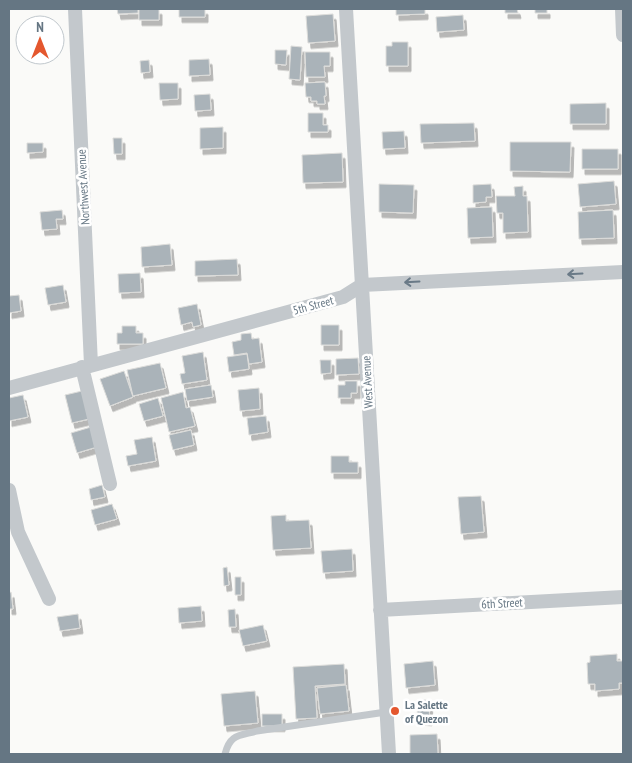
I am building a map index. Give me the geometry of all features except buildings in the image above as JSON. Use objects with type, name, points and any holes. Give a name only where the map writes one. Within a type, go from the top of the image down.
[{"type":"street","name":"Northwest Avenue","points":[[75,9],[87,366],[110,484]]},
{"type":"street","name":"West Avenue","points":[[346,9],[389,754]]},
{"type":"street","points":[[622,9],[623,35]]},
{"type":"street","name":"5th Street","points":[[9,388],[343,297],[362,285],[623,272]]},
{"type":"street","points":[[9,490],[18,532],[49,598]]},
{"type":"street","name":"6th Street","points":[[380,610],[623,597]]},
{"type":"lane","points":[[225,754],[232,739],[257,731],[386,712]]},
{"type":"place","name":"La Salette of Quezon","points":[[395,711]]}]
